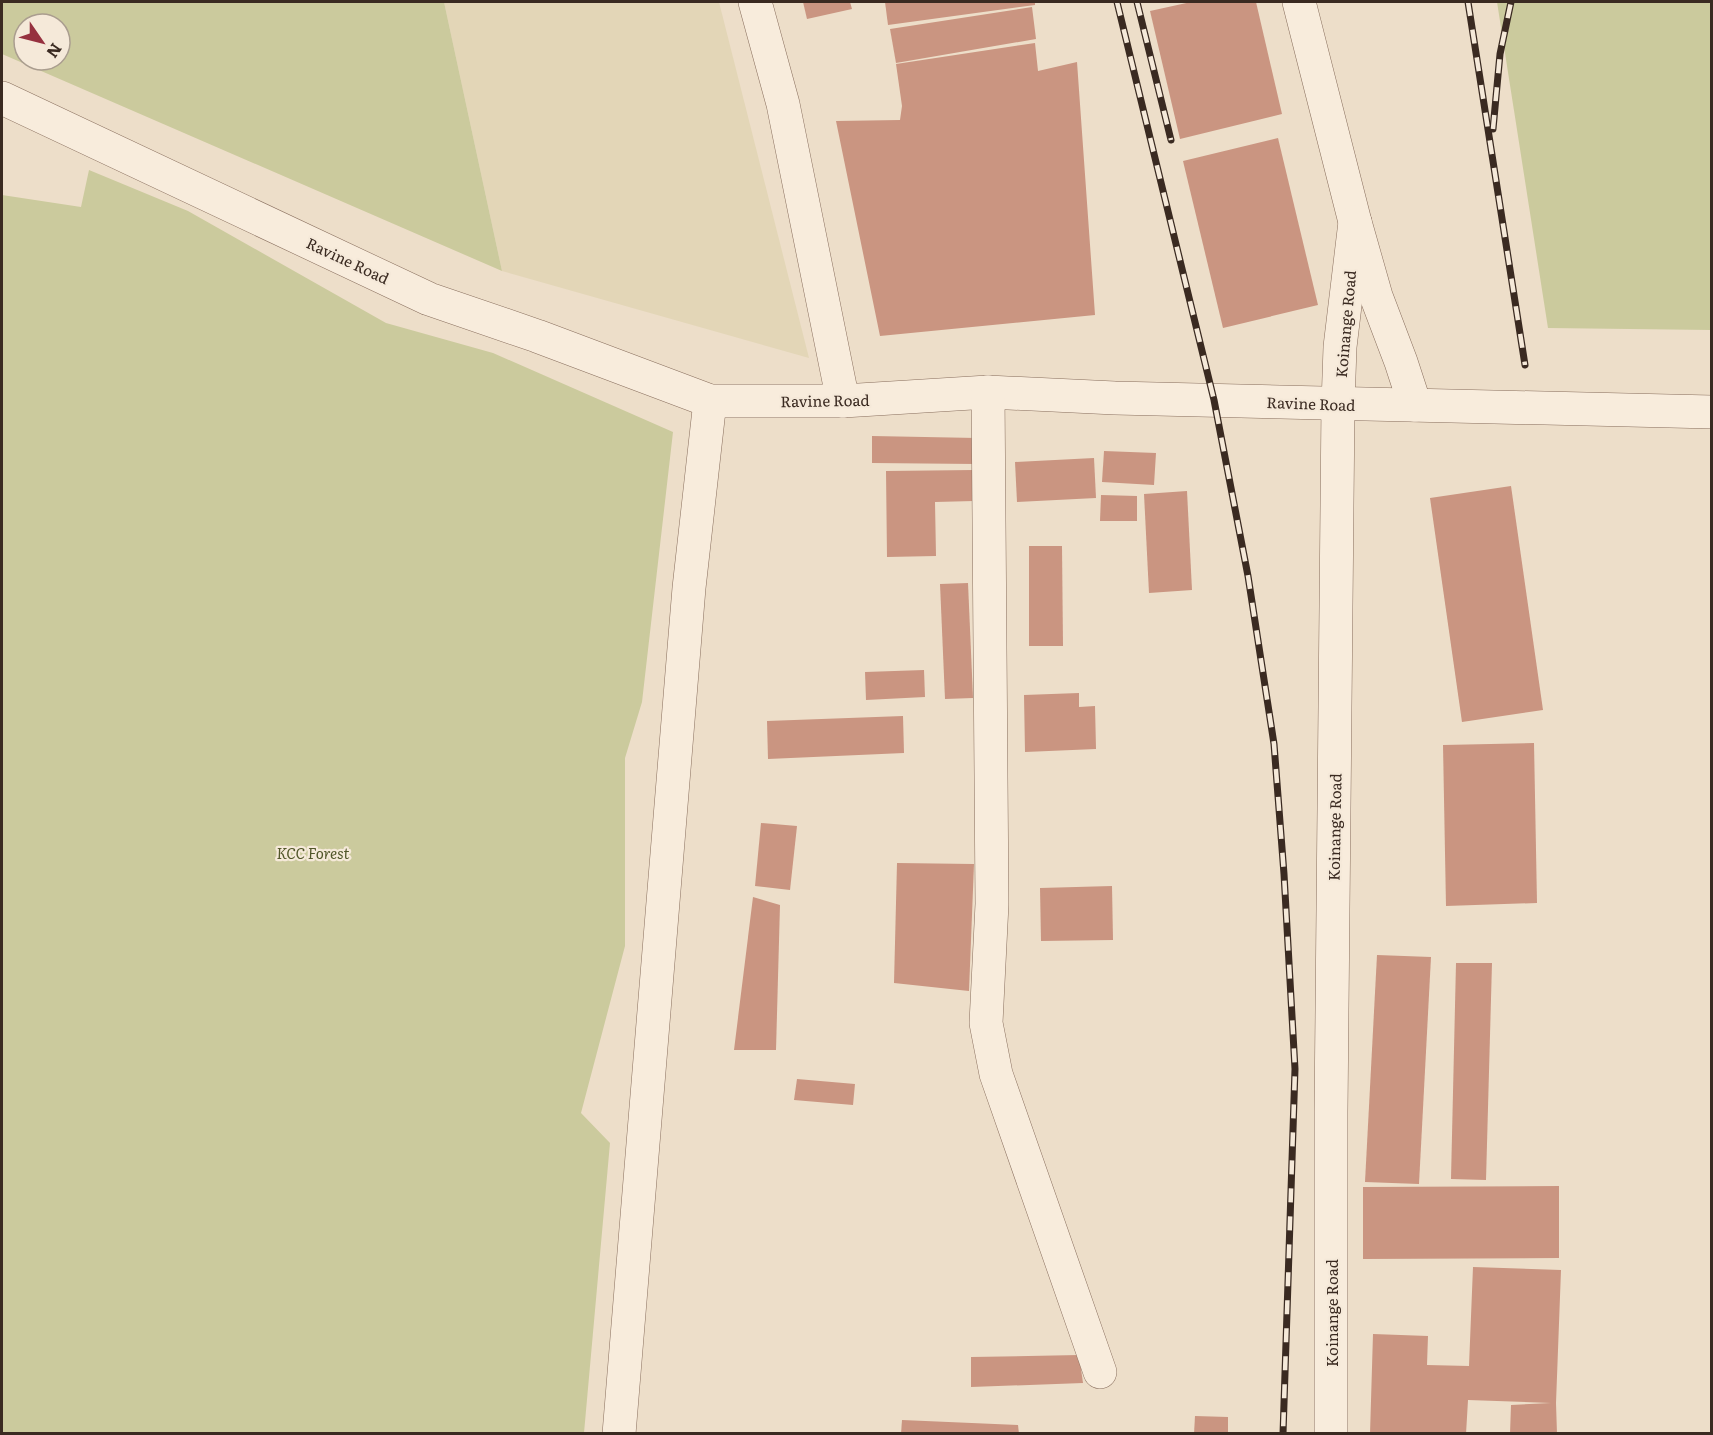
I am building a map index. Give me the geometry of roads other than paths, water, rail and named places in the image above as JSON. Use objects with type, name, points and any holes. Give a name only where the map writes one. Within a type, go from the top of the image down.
[{"type":"street","points":[[755,2],[783,105],[843,401]]},
{"type":"street","name":"Koinange Road","points":[[1299,2],[1376,296],[1401,362],[1414,405]]},
{"type":"street","name":"Ravine Road","points":[[2,98],[429,299],[537,336],[710,401],[843,401],[988,392],[1338,405],[1712,412]]},
{"type":"street","name":"Koinange Road","points":[[1331,1434],[1331,1112],[1338,405],[1340,347],[1355,222]]},
{"type":"street","points":[[988,392],[992,904],[986,1023],[996,1074],[1100,1372]]},
{"type":"street","points":[[619,1434],[689,588],[710,401]]},
{"type":"railway","points":[[1117,2],[1214,400],[1248,576],[1274,744],[1295,1069],[1283,1434]]},
{"type":"railway","points":[[1137,2],[1171,140]]},
{"type":"railway","points":[[1468,2],[1525,365]]},
{"type":"railway","points":[[1493,129],[1500,54],[1511,2]]},
{"type":"park label","name":"KCC Forest","points":[[313,852]]}]
